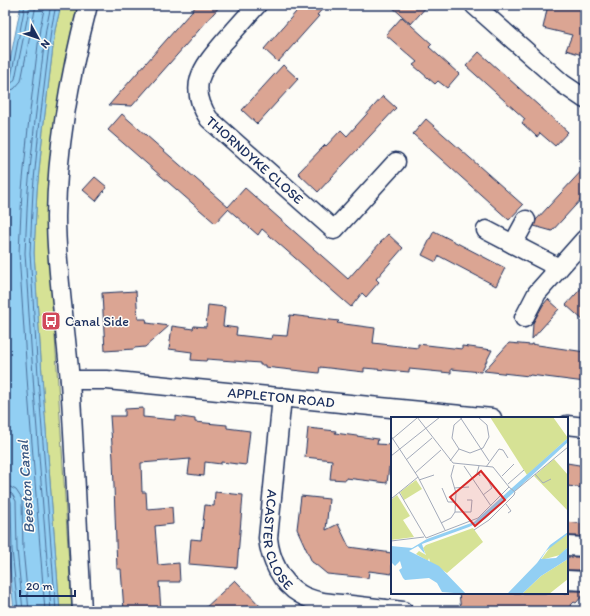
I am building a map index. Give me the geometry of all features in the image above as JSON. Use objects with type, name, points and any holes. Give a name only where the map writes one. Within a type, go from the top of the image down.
[{"type":"street","points":[[82,611],[70,380],[58,261],[56,217],[64,117],[77,46],[88,5]]},
{"type":"street","name":"THORNDYKE CLOSE","points":[[257,5],[208,61],[201,72],[198,94],[202,107],[209,119],[334,230],[396,162]]},
{"type":"street","points":[[482,7],[563,84],[585,98]]},
{"type":"street","points":[[513,244],[526,220]]},
{"type":"street","points":[[486,230],[559,268]]},
{"type":"street","points":[[524,318],[537,293],[585,239]]},
{"type":"street","name":"APPLETON ROAD","points":[[70,380],[107,380],[482,417]]},
{"type":"street","name":"ACASTER CLOSE","points":[[282,397],[268,538],[269,548],[274,562],[287,584],[301,595],[324,602],[403,611]]},
{"type":"street","points":[[568,425],[585,427]]},
{"type":"street","points":[[568,546],[585,547]]},
{"type":"street","points":[[568,580],[585,581]]},
{"type":"green space","points":[[61,5],[80,5],[49,239],[72,611],[60,611],[34,253],[37,191],[43,130],[55,30]]},
{"type":"water","name":"Beeston Canal","points":[[21,5],[61,5],[55,30],[43,130],[37,191],[34,253],[60,611],[14,611],[8,550],[5,477],[5,86]]},
{"type":"building","points":[[197,5],[221,5],[132,106],[109,105]]},
{"type":"building","points":[[302,5],[326,5],[317,15],[319,16],[278,62],[264,49]]},
{"type":"building","points":[[390,5],[428,5],[411,24]]},
{"type":"building","points":[[548,5],[585,5],[585,56],[566,50],[572,35],[543,28]]},
{"type":"building","points":[[402,17],[432,44],[429,47],[459,74],[447,88],[438,81],[435,84],[413,65],[417,62],[386,35]]},
{"type":"building","points":[[479,52],[568,132],[555,146],[540,133],[537,137],[522,123],[525,119],[466,66]]},
{"type":"building","points":[[283,65],[298,79],[257,124],[242,110]]},
{"type":"building","points":[[383,96],[396,108],[318,192],[298,173],[341,130],[347,136]]},
{"type":"building","points":[[122,114],[228,207],[245,188],[348,279],[388,234],[403,248],[376,279],[379,282],[366,297],[362,293],[351,307],[262,229],[258,235],[228,209],[215,223],[108,130]]},
{"type":"building","points":[[426,119],[523,205],[509,220],[413,134]]},
{"type":"building","points":[[585,167],[585,195],[552,231],[534,226],[536,220]]},
{"type":"building","points":[[95,177],[107,187],[96,201],[83,190]]},
{"type":"building","points":[[434,231],[505,268],[496,286],[439,256],[436,262],[422,255]]},
{"type":"building","points":[[585,284],[585,322],[566,305]]},
{"type":"building","points":[[136,291],[138,319],[146,319],[147,323],[169,326],[145,347],[105,351],[102,293]]},
{"type":"building","points":[[548,299],[559,309],[532,339],[533,323]]},
{"type":"building","points":[[208,305],[225,307],[223,326],[237,328],[236,335],[271,339],[272,335],[287,336],[290,315],[339,321],[337,323],[375,328],[373,343],[418,348],[418,344],[462,349],[462,346],[492,350],[481,372],[451,369],[451,373],[409,369],[409,372],[364,368],[364,372],[320,367],[319,373],[265,367],[265,365],[260,365],[260,363],[207,359],[206,361],[191,360],[192,352],[169,349],[172,326],[193,329],[194,326],[206,327]]},
{"type":"building","points":[[509,343],[531,344],[585,352],[585,382],[484,371]]},
{"type":"building","points":[[143,408],[143,417],[175,420],[175,416],[195,419],[195,422],[227,425],[227,428],[250,431],[246,465],[205,462],[204,476],[188,474],[190,459],[141,463],[142,492],[146,492],[147,509],[172,507],[173,524],[155,526],[158,565],[179,563],[180,582],[159,582],[161,611],[124,611],[121,569],[117,569],[110,416],[125,416],[125,409]]},
{"type":"building","points":[[308,428],[336,431],[335,433],[378,439],[377,444],[391,445],[391,468],[389,467],[387,483],[346,478],[346,480],[330,479],[332,460],[305,457]]},
{"type":"building","points":[[568,463],[585,466],[585,488],[568,486]]},
{"type":"building","points":[[215,492],[243,495],[237,568],[189,564],[191,539],[201,540],[205,505],[214,506]]},
{"type":"building","points":[[301,496],[329,499],[326,530],[338,524],[349,547],[391,553],[391,574],[369,571],[368,578],[327,574],[312,562],[297,529]]},
{"type":"building","points":[[568,522],[585,524],[585,536],[568,536]]},
{"type":"building","points":[[568,557],[585,557],[585,570],[568,570]]},
{"type":"building","points":[[235,580],[265,611],[202,611]]},
{"type":"building","points":[[568,591],[585,591],[576,603],[574,602],[565,611],[461,611],[459,594],[568,594]]},
{"type":"place","name":"Canal Side","points":[[51,321]]}]
